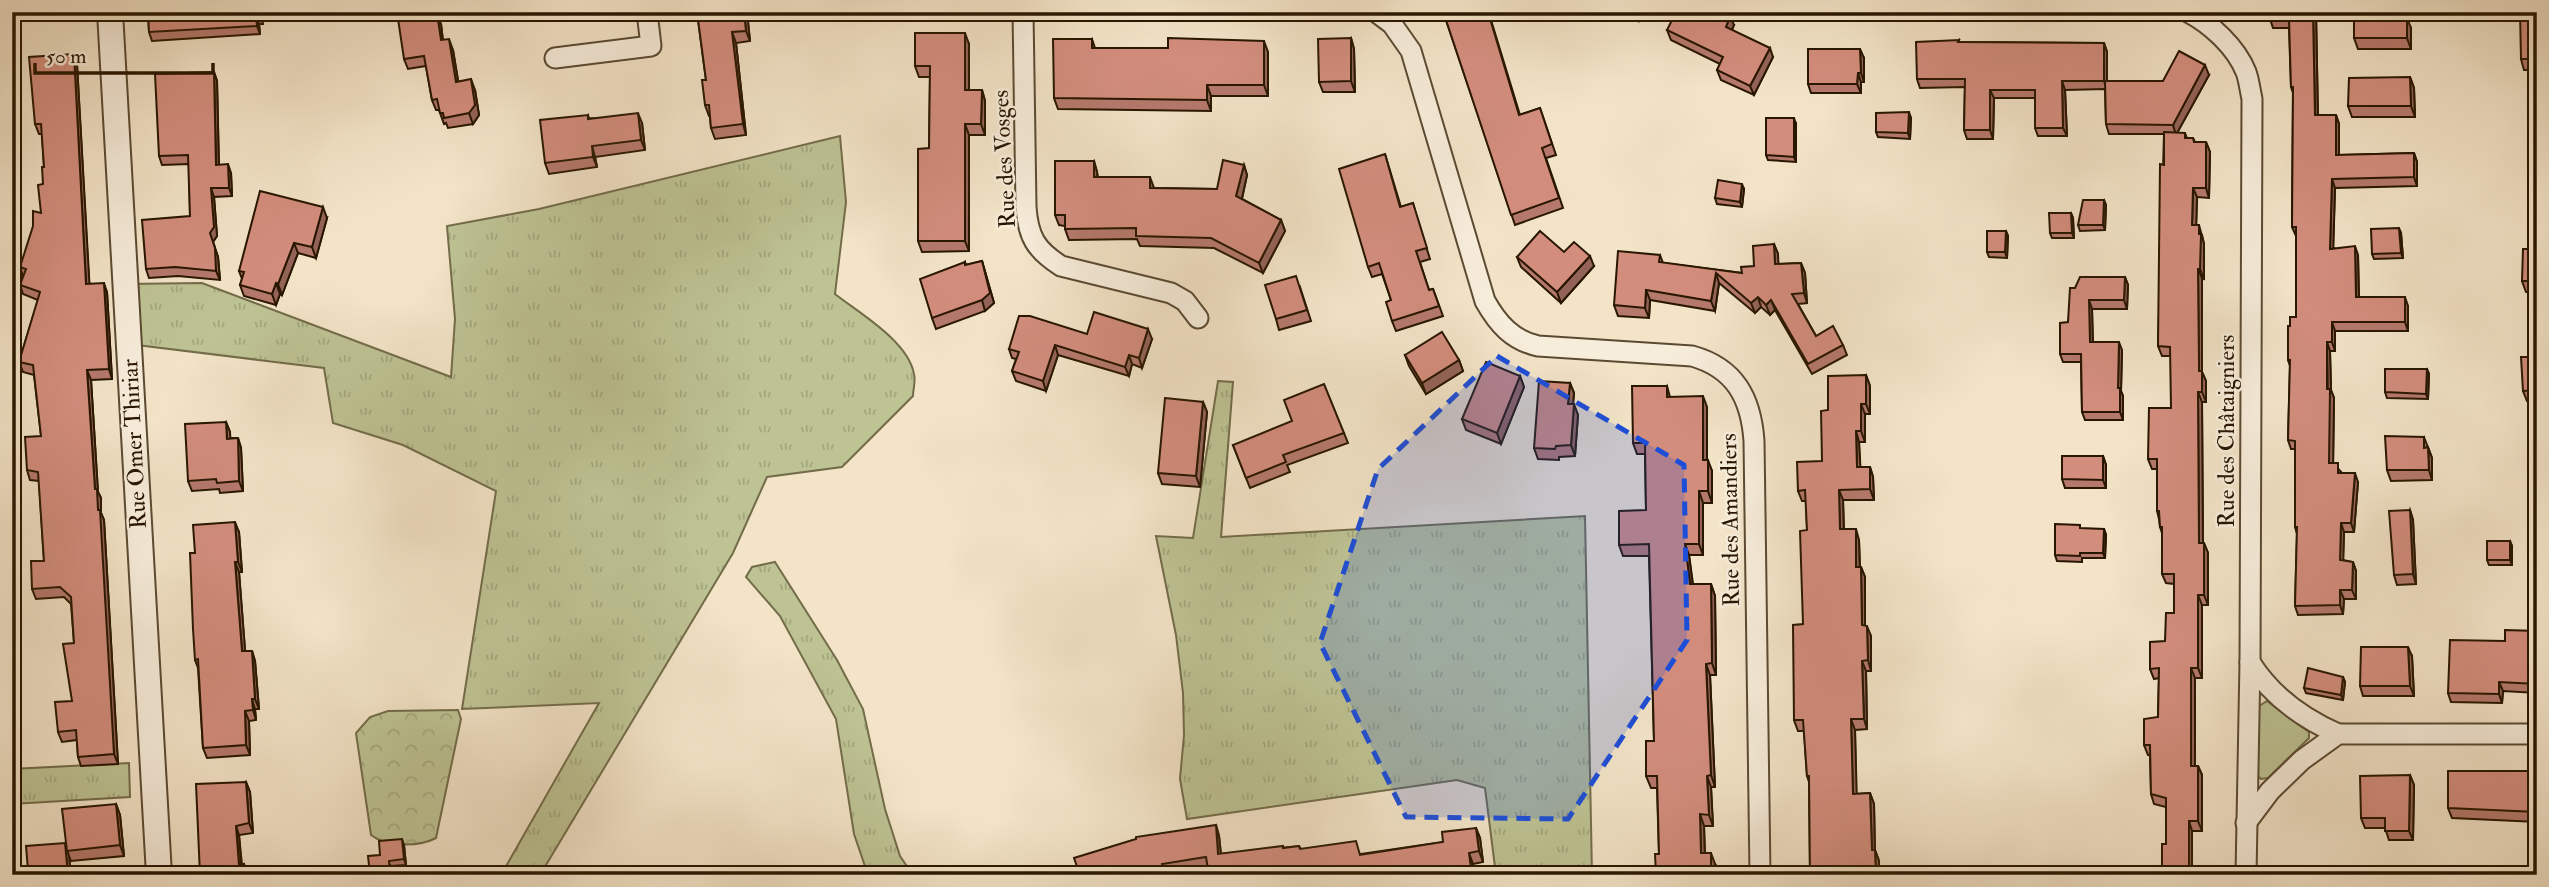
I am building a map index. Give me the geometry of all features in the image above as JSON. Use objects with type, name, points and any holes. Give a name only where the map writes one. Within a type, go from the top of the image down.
[{"type":"street","name":"Rue Omer Thiriar","points":[[110,12],[159,875]]},
{"type":"street","points":[[555,58],[651,46],[647,12]]},
{"type":"street","name":"Rue des Vosges","points":[[1023,12],[1026,207],[1027,226],[1034,242],[1047,257],[1062,266],[1171,293],[1185,301],[1198,318]]},
{"type":"street","name":"Rue des Amandiers","points":[[1376,12],[1402,35],[1410,51],[1485,301],[1501,326],[1524,342],[1538,346],[1692,356],[1711,362],[1736,384],[1749,409],[1754,441],[1760,875]]},
{"type":"street","name":"Rue des Châtaigniers","points":[[2188,12],[2213,30],[2232,49],[2246,72],[2252,99],[2250,662],[2246,875]]},
{"type":"street","points":[[2250,662],[2282,701],[2317,725],[2338,734],[2537,734]]},
{"type":"street","points":[[2246,823],[2270,791],[2294,768],[2338,734]]},
{"type":"highlighted area","points":[[1497,356],[1684,465],[1687,640],[1568,819],[1406,817],[1320,643],[1378,469]]},
{"type":"green space","points":[[840,136],[846,202],[835,294],[881,329],[903,350],[914,374],[913,396],[842,467],[767,477],[733,553],[540,875],[501,875],[599,703],[462,709],[496,491],[403,445],[333,423],[324,368],[129,344],[125,284],[202,283],[451,377],[455,319],[447,226],[539,209]]},
{"type":"green space","points":[[1218,381],[1233,382],[1221,537],[1585,516],[1592,875],[1496,875],[1485,788],[1457,780],[1187,819],[1180,779],[1184,735],[1183,693],[1176,635],[1156,536],[1193,538]]},
{"type":"green space","points":[[775,562],[837,660],[863,709],[885,809],[900,856],[913,875],[868,875],[854,834],[836,719],[780,616],[746,577],[752,567]]},
{"type":"green space","points":[[2267,701],[2309,732],[2309,738],[2268,778],[2261,779],[2257,775],[2259,706]]},
{"type":"green space","points":[[458,710],[461,719],[436,838],[421,843],[403,844],[377,839],[371,835],[356,733],[370,717],[388,711]]},
{"type":"green space","points":[[129,763],[130,797],[12,804],[12,769]]},
{"type":"building","points":[[148,12],[259,12],[259,16],[256,16],[257,26],[149,32]]},
{"type":"building","points":[[397,12],[418,12],[419,16],[437,13],[441,40],[449,39],[456,82],[471,79],[475,105],[469,113],[444,118],[443,113],[440,113],[437,99],[432,100],[424,56],[404,59]]},
{"type":"building","points":[[697,12],[744,12],[746,31],[732,32],[743,124],[711,128],[709,105],[705,105],[702,80],[706,80]]},
{"type":"building","points":[[1468,12],[1488,12],[1519,115],[1540,108],[1552,144],[1542,148],[1559,198],[1511,215],[1446,20]]},
{"type":"building","points":[[1676,12],[1723,12],[1730,16],[1726,27],[1770,48],[1750,86],[1717,70],[1723,57],[1667,30]]},
{"type":"building","points":[[2270,12],[2313,12],[2315,115],[2336,115],[2336,155],[2414,153],[2414,177],[2332,179],[2330,249],[2355,246],[2356,297],[2405,297],[2405,322],[2332,322],[2332,342],[2327,342],[2327,389],[2330,389],[2329,463],[2338,463],[2338,473],[2355,473],[2351,523],[2341,523],[2340,560],[2353,562],[2352,590],[2340,590],[2340,605],[2295,606],[2295,441],[2288,440],[2288,326],[2290,317],[2296,317],[2296,227],[2292,227],[2293,87],[2289,19],[2270,19]]},
{"type":"building","points":[[2520,12],[2537,12],[2537,59],[2521,59]]},
{"type":"building","points":[[2354,13],[2396,13],[2396,17],[2407,18],[2407,38],[2354,38]]},
{"type":"building","points":[[915,33],[965,33],[965,90],[982,90],[981,124],[965,124],[965,241],[918,241],[918,149],[929,148],[930,66],[915,66]]},
{"type":"building","points":[[1168,38],[1264,41],[1264,85],[1207,85],[1207,100],[1054,98],[1053,39],[1092,39],[1092,48],[1168,48]]},
{"type":"building","points":[[1351,38],[1351,81],[1319,82],[1318,39]]},
{"type":"building","points":[[1959,40],[1958,42],[2104,43],[2104,81],[2062,81],[2063,128],[2035,128],[2035,90],[1990,90],[1990,130],[1964,130],[1965,79],[1917,79],[1916,42]]},
{"type":"building","points":[[1808,49],[1860,49],[1861,73],[1858,73],[1857,84],[1808,84]]},
{"type":"building","points":[[2179,51],[2205,65],[2173,125],[2106,124],[2105,81],[2163,81]]},
{"type":"building","points":[[74,54],[86,284],[104,283],[109,369],[87,370],[95,489],[100,510],[114,754],[78,757],[76,730],[58,732],[55,702],[72,701],[63,644],[74,643],[71,597],[60,587],[32,589],[31,561],[44,561],[38,472],[27,470],[25,437],[41,436],[33,365],[19,362],[40,292],[20,285],[26,269],[20,267],[33,226],[33,211],[41,213],[38,185],[43,184],[44,167],[41,124],[35,124],[29,57]]},
{"type":"building","points":[[214,72],[216,165],[228,164],[229,188],[211,188],[214,227],[210,233],[215,248],[216,271],[175,267],[146,269],[142,220],[190,216],[188,155],[159,156],[155,74]]},
{"type":"building","points":[[2410,77],[2411,106],[2348,106],[2349,78]]},
{"type":"building","points":[[1909,112],[1908,133],[1876,132],[1876,113]]},
{"type":"building","points":[[638,113],[641,140],[592,146],[593,157],[545,163],[540,120],[588,115],[588,119]]},
{"type":"building","points":[[1766,118],[1794,118],[1794,157],[1766,155]]},
{"type":"building","points":[[2164,132],[2185,133],[2185,138],[2193,138],[2194,142],[2206,142],[2206,188],[2193,188],[2192,225],[2199,225],[2201,234],[2198,269],[2199,371],[2202,371],[2202,392],[2198,392],[2199,543],[2204,543],[2204,595],[2198,595],[2198,668],[2191,668],[2191,766],[2198,766],[2198,821],[2189,821],[2189,875],[2162,875],[2162,844],[2166,844],[2166,798],[2151,794],[2150,745],[2144,745],[2144,719],[2158,717],[2159,668],[2150,669],[2150,642],[2165,641],[2166,613],[2174,613],[2174,574],[2162,574],[2162,527],[2157,511],[2157,459],[2148,459],[2149,408],[2171,408],[2170,347],[2158,346],[2160,164],[2164,165]]},
{"type":"building","points":[[1385,154],[1400,207],[1413,203],[1427,248],[1416,251],[1429,290],[1433,289],[1439,306],[1392,321],[1386,302],[1391,300],[1379,263],[1368,267],[1339,169]]},
{"type":"building","points":[[1223,160],[1244,165],[1236,196],[1281,220],[1259,263],[1211,238],[1136,236],[1136,228],[1065,229],[1065,215],[1055,215],[1055,161],[1094,161],[1094,177],[1150,177],[1150,188],[1217,189]]},
{"type":"building","points":[[1718,180],[1742,184],[1740,202],[1715,198]]},
{"type":"building","points":[[260,191],[323,207],[312,247],[294,243],[272,294],[240,285],[244,272],[239,271]]},
{"type":"building","points":[[2083,200],[2104,200],[2103,225],[2078,225]]},
{"type":"building","points":[[2049,213],[2071,213],[2072,233],[2050,233]]},
{"type":"building","points":[[2399,228],[2401,253],[2372,254],[2371,229]]},
{"type":"building","points":[[1540,231],[1564,252],[1574,242],[1590,256],[1557,292],[1517,257]]},
{"type":"building","points":[[1987,231],[2006,231],[2005,252],[1987,252]]},
{"type":"building","points":[[1774,244],[1775,264],[1801,263],[1804,293],[1792,294],[1816,336],[1833,326],[1843,345],[1808,364],[1771,300],[1766,305],[1758,297],[1751,303],[1716,273],[1711,301],[1646,290],[1645,308],[1614,305],[1618,251],[1660,255],[1659,262],[1742,273],[1741,267],[1754,266],[1753,246]]},
{"type":"building","points":[[2523,249],[2537,249],[2537,281],[2522,281]]},
{"type":"building","points":[[982,261],[990,293],[982,300],[932,318],[920,279],[965,262],[965,265]]},
{"type":"building","points":[[1296,276],[1307,310],[1276,319],[1265,285]]},
{"type":"building","points":[[2080,277],[2125,277],[2124,300],[2089,300],[2090,342],[2119,342],[2120,412],[2082,412],[2081,354],[2060,354],[2060,323],[2068,322],[2070,288],[2075,288]]},
{"type":"building","points":[[1094,312],[1148,329],[1139,358],[1129,355],[1125,367],[1055,345],[1043,381],[1012,371],[1019,352],[1009,349],[1019,316],[1030,316],[1087,334]]},
{"type":"building","points":[[1442,332],[1459,360],[1422,383],[1405,355]]},
{"type":"building","points":[[2521,357],[2537,357],[2537,390],[2523,391]]},
{"type":"building","points":[[1486,362],[1520,376],[1497,433],[1462,419]]},
{"type":"building","points":[[2385,369],[2427,369],[2426,394],[2385,392]]},
{"type":"building","points":[[1866,375],[1866,404],[1861,404],[1861,431],[1856,431],[1857,467],[1870,467],[1870,489],[1839,490],[1840,529],[1856,529],[1856,567],[1861,567],[1862,625],[1867,626],[1868,660],[1862,661],[1864,719],[1851,719],[1853,794],[1870,793],[1872,850],[1875,850],[1876,875],[1810,875],[1809,776],[1803,720],[1794,720],[1793,625],[1803,624],[1800,531],[1807,530],[1805,490],[1798,491],[1797,462],[1822,461],[1821,411],[1828,410],[1828,376]]},
{"type":"building","points":[[1539,381],[1570,383],[1568,404],[1574,404],[1571,445],[1556,446],[1555,449],[1534,448]]},
{"type":"building","points":[[1324,384],[1344,433],[1283,455],[1286,462],[1246,478],[1233,445],[1292,421],[1284,400]]},
{"type":"building","points":[[1632,386],[1667,386],[1667,397],[1703,396],[1703,460],[1708,460],[1708,491],[1699,491],[1699,544],[1685,544],[1690,584],[1711,584],[1712,663],[1706,664],[1711,775],[1707,776],[1709,815],[1700,814],[1701,853],[1711,853],[1711,875],[1656,875],[1655,854],[1659,854],[1657,776],[1646,776],[1646,741],[1654,741],[1649,544],[1619,545],[1619,511],[1646,510],[1645,443],[1633,443]]},
{"type":"building","points":[[1165,398],[1203,402],[1196,476],[1158,473]]},
{"type":"building","points":[[226,422],[227,439],[238,438],[239,481],[188,481],[185,424]]},
{"type":"building","points":[[2385,436],[2424,437],[2424,448],[2428,447],[2429,470],[2387,470]]},
{"type":"building","points":[[2062,456],[2103,456],[2103,480],[2062,479]]},
{"type":"building","points":[[2410,510],[2413,574],[2394,575],[2389,511]]},
{"type":"building","points":[[235,522],[238,562],[235,562],[242,651],[252,651],[255,699],[252,699],[253,710],[245,711],[246,745],[203,748],[198,659],[195,660],[193,629],[190,553],[195,553],[193,525]]},
{"type":"building","points":[[2055,524],[2104,529],[2103,553],[2055,555]]},
{"type":"building","points":[[2487,541],[2510,541],[2510,560],[2487,560]]},
{"type":"building","points":[[2505,630],[2537,631],[2537,684],[2499,682],[2499,694],[2448,693],[2450,640],[2505,641]]},
{"type":"building","points":[[2361,647],[2408,647],[2410,686],[2360,686]]},
{"type":"building","points":[[2308,668],[2343,677],[2341,695],[2304,688]]},
{"type":"building","points":[[2448,771],[2537,771],[2537,812],[2448,808]]},
{"type":"building","points":[[2410,775],[2409,831],[2385,831],[2385,818],[2361,818],[2360,776]]},
{"type":"building","points":[[246,782],[249,823],[236,826],[239,865],[244,864],[246,875],[200,875],[196,784]]},
{"type":"building","points":[[116,804],[120,845],[67,851],[62,809]]},
{"type":"building","points":[[1216,825],[1218,854],[1283,846],[1299,846],[1300,849],[1356,841],[1360,855],[1443,842],[1442,832],[1476,828],[1479,851],[1469,853],[1472,875],[1209,875],[1206,857],[1162,864],[1163,875],[1080,875],[1074,858],[1136,837]]},
{"type":"building","points":[[402,839],[404,859],[389,861],[390,875],[370,875],[368,856],[380,855],[379,841]]},
{"type":"building","points":[[65,843],[68,875],[47,875],[47,868],[28,870],[26,846]]}]
